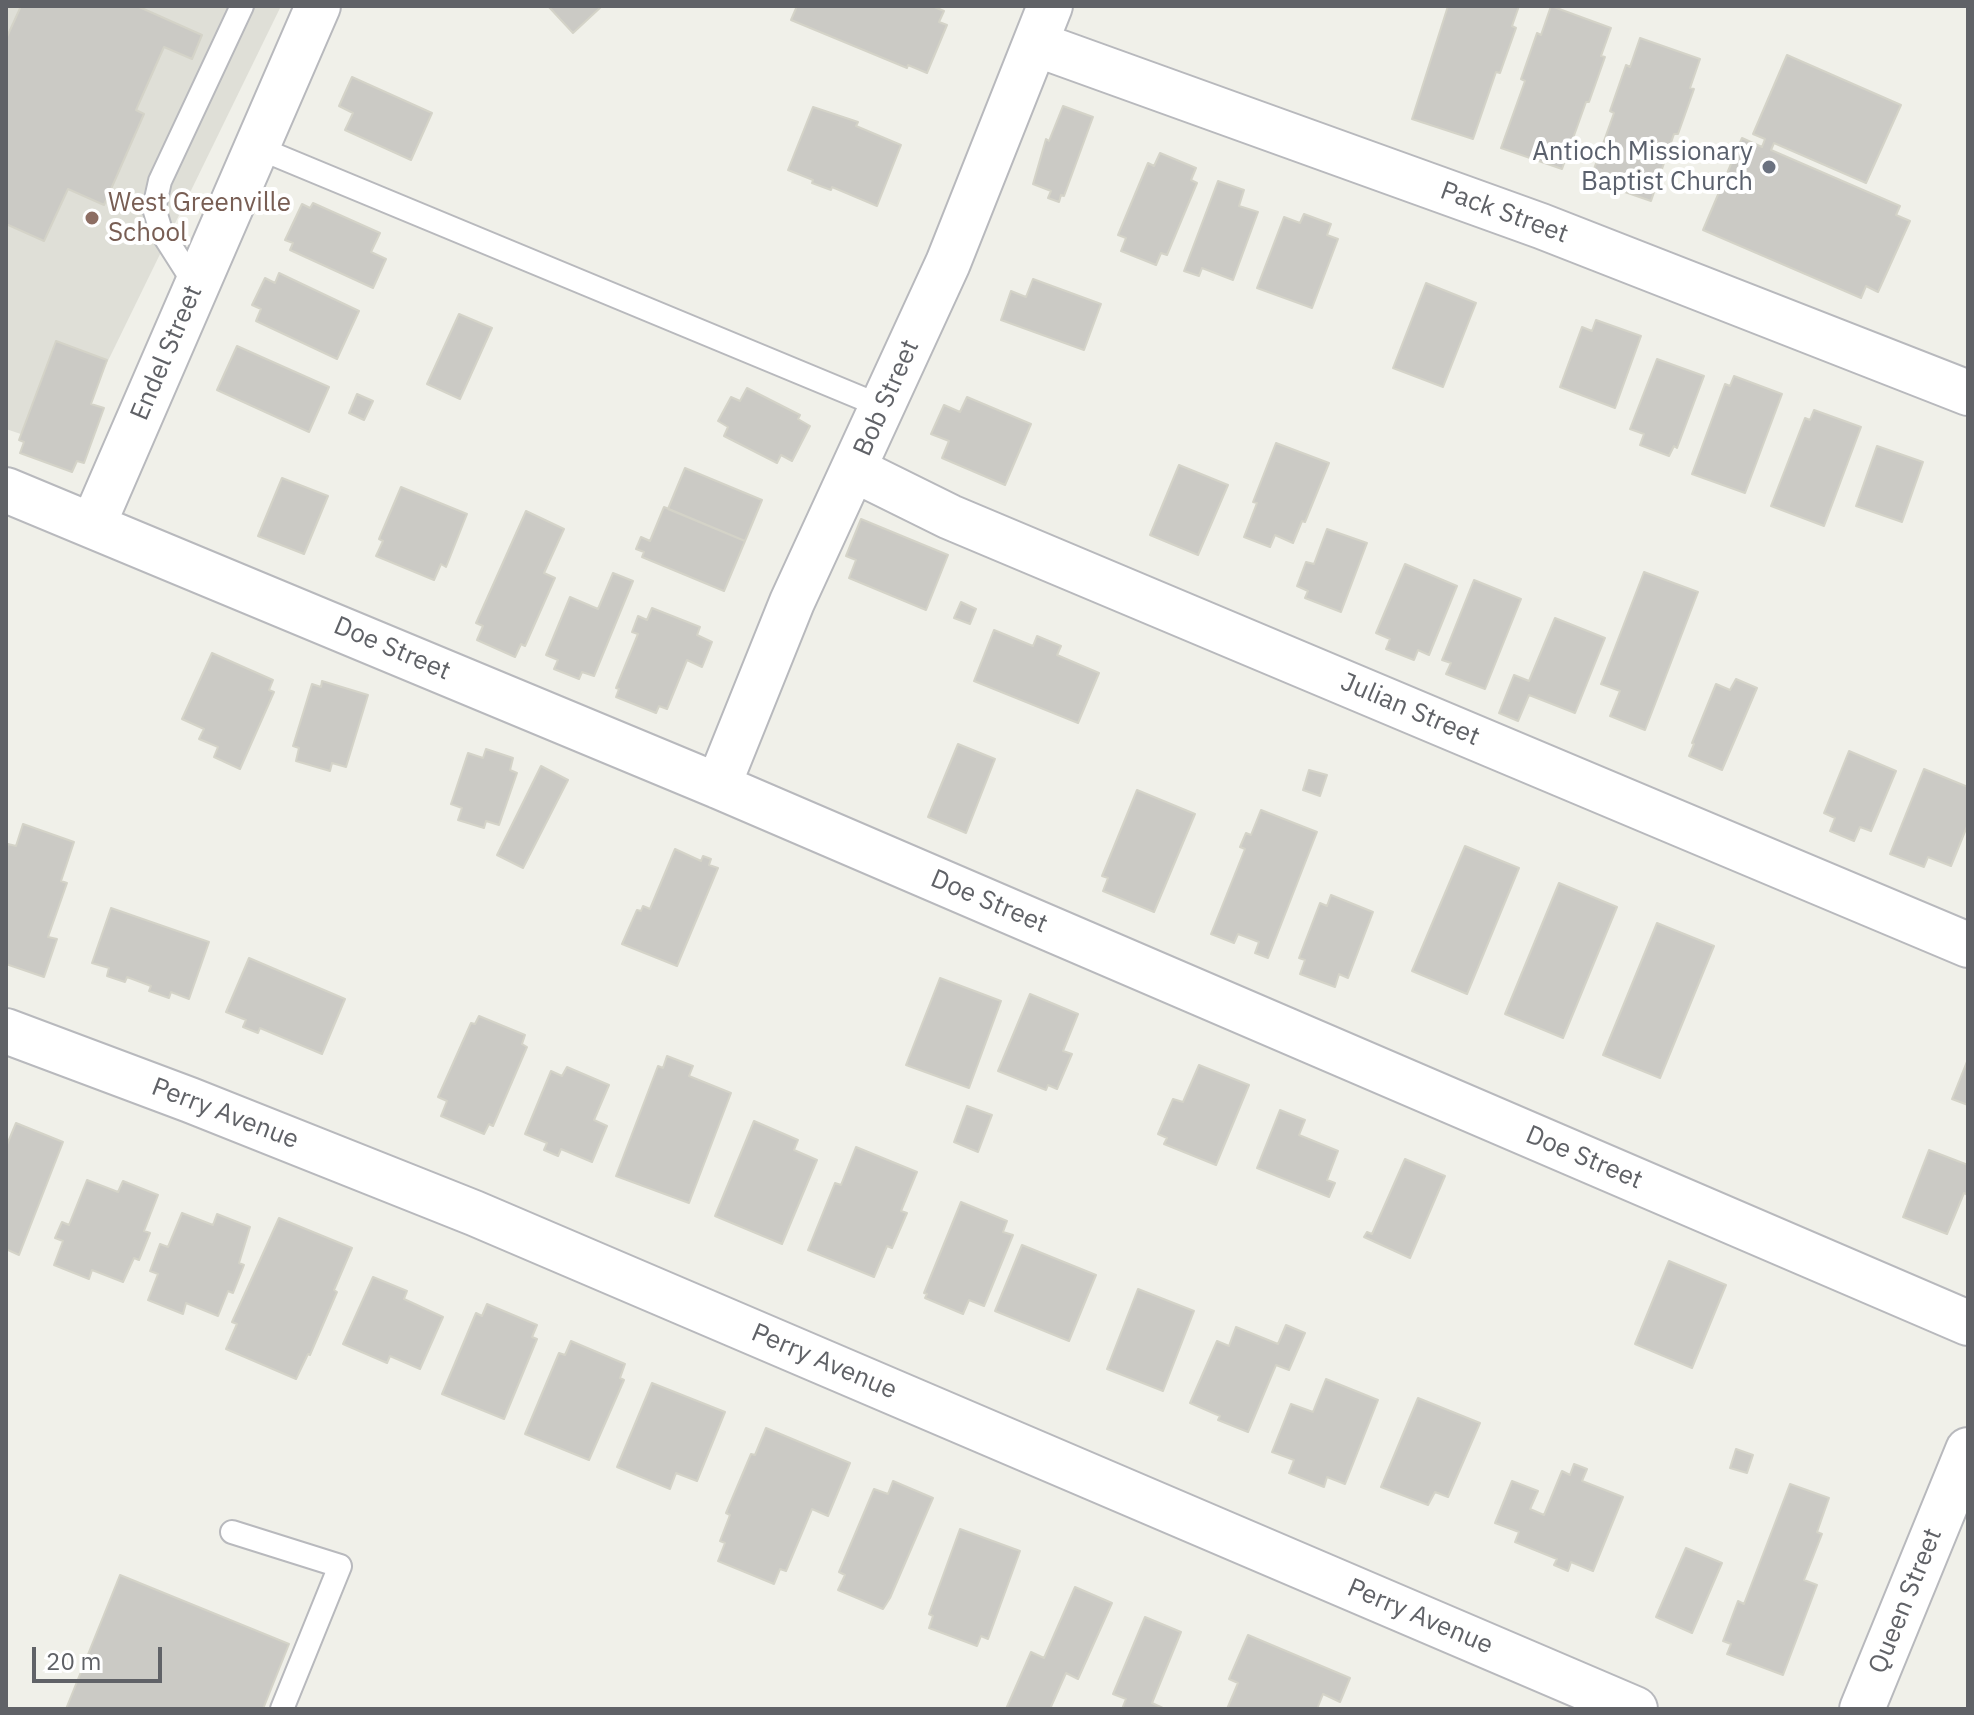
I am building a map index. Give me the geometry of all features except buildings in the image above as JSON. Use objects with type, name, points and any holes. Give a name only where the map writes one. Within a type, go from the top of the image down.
[{"type":"street","name":"Endel Street","points":[[93,525],[318,6]]},
{"type":"street","name":"Pack Street","points":[[1043,25],[1541,226],[1968,393]]},
{"type":"street","name":"Bob Street","points":[[718,786],[792,602],[948,263],[1043,25]]},
{"type":"street","name":"Julian Street","points":[[855,470],[950,517],[1968,945]]},
{"type":"street","name":"Doe Street","points":[[6,490],[718,786],[1968,1323]]},
{"type":"street","name":"Perry Avenue","points":[[6,1031],[474,1213],[1635,1709]]},
{"type":"street","name":"Queen Street","points":[[1862,1709],[1964,1471]]},
{"type":"lane","points":[[196,286],[161,231],[154,208],[160,181],[242,6]]},
{"type":"lane","points":[[256,147],[883,407]]},
{"type":"lane","points":[[232,1532],[340,1566],[282,1709]]},
{"type":"shaded area","name":"West Greenville School","points":[[6,6],[281,6],[65,449],[6,429]]},
{"type":"place","name":"Antioch Missionary Baptist Church","points":[[1769,167]]},
{"type":"place","name":"West Greenville School","points":[[92,218]]}]
